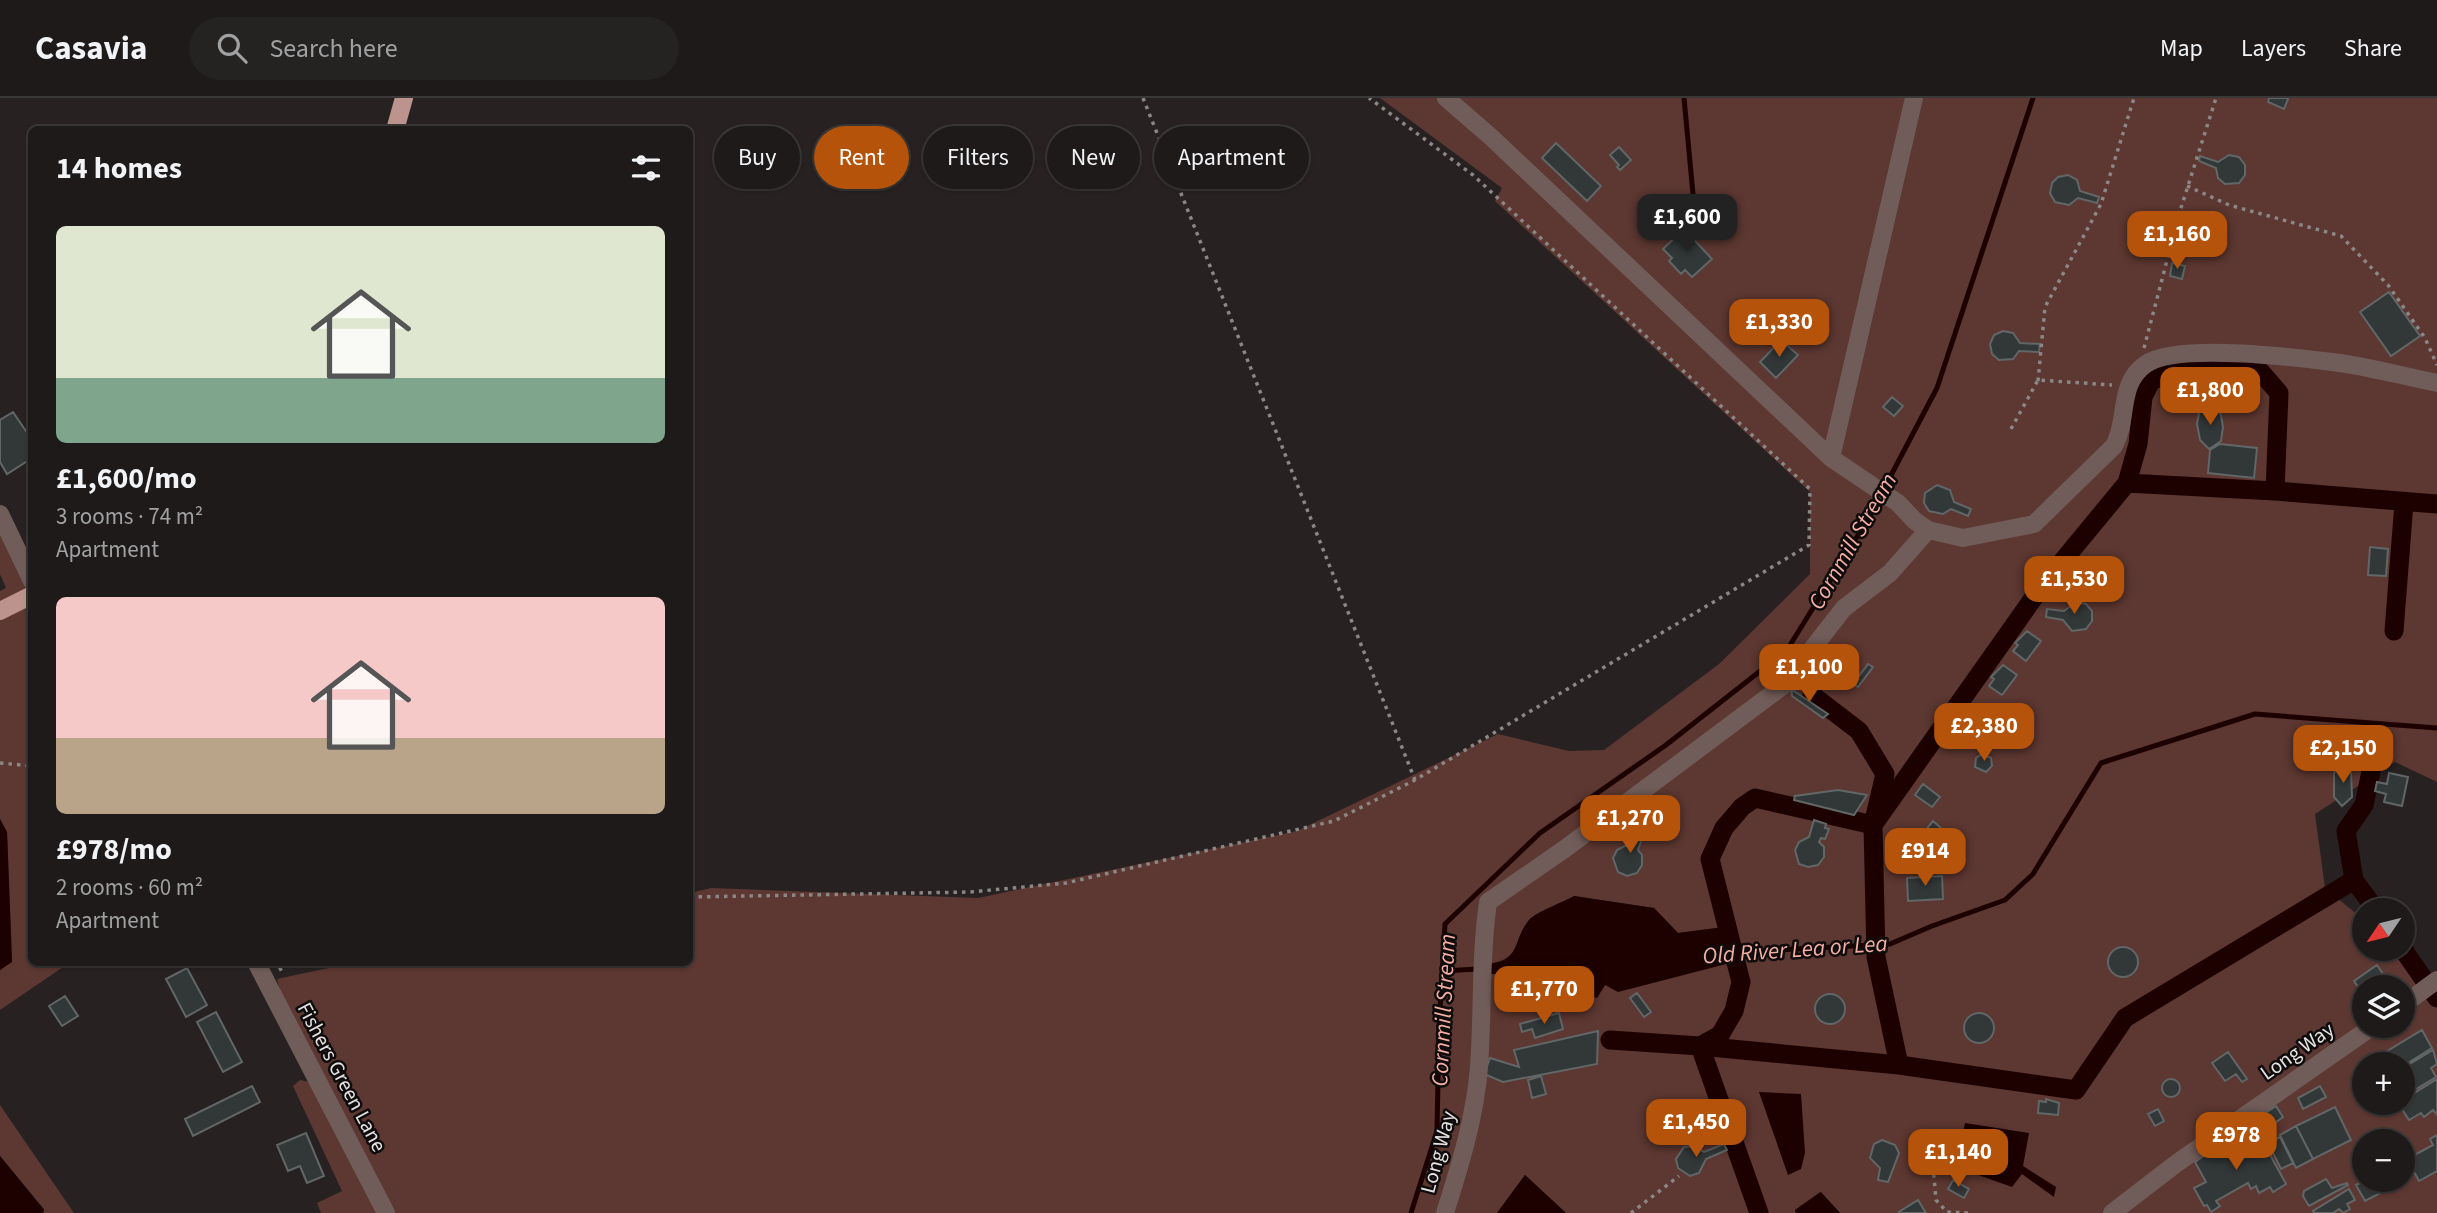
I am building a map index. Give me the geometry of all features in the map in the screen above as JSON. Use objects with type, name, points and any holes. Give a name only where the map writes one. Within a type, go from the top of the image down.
[{"type":"main road","points":[[396,126],[404,98]]},
{"type":"main road","points":[[0,611],[28,597]]},
{"type":"street","points":[[1831,458],[1914,98]]},
{"type":"street","points":[[1456,101],[1831,458],[1928,530],[1972,538],[2034,524],[2114,446],[2121,434],[2127,386],[2147,363],[2181,354],[2269,357],[2334,362],[2437,383]]},
{"type":"street","points":[[0,514],[28,573]]},
{"type":"street","name":"Long Way","points":[[1445,1213],[1469,1136],[1479,1068],[1482,942],[1488,902],[1566,848],[1784,685],[1844,608],[1890,573],[1928,530]]},
{"type":"street","name":"Fishers Green Lane","points":[[258,966],[386,1213]]},
{"type":"street","points":[[2415,996],[2437,980]]},
{"type":"street","name":"Long Way","points":[[2112,1213],[2177,1163],[2356,1038]]},
{"type":"path","points":[[1143,98],[1415,780]]},
{"type":"path","points":[[693,897],[970,892],[1066,883],[1334,821],[1415,780],[1809,545],[1810,489],[1472,175],[1369,98]]},
{"type":"path","points":[[2011,429],[2038,380],[2045,307],[2101,204],[2134,98]]},
{"type":"path","points":[[2147,363],[2144,345],[2187,186],[2216,98]]},
{"type":"path","points":[[2187,186],[2229,205],[2341,236],[2388,285],[2425,338],[2437,365]]},
{"type":"path","points":[[2038,380],[2127,386]]},
{"type":"path","points":[[0,763],[28,766]]},
{"type":"path","points":[[1912,1136],[1931,1144],[1936,1200],[1947,1212],[1969,1213]]},
{"type":"path","points":[[1631,1213],[1679,1176]]},
{"type":"shaded area","points":[[1380,98],[2437,98],[2437,782],[2395,762],[2315,814],[2325,888],[2352,910],[2352,961],[2415,961],[2437,989],[2437,1213],[1840,1213],[1820,1192],[1795,1210],[1796,1213],[1566,1213],[1525,1175],[1497,1213],[395,1213],[283,1001],[277,979],[338,966],[693,966],[693,892],[711,888],[978,898],[1297,831],[1498,734],[1569,751],[1604,750],[1719,664],[1810,574],[1810,492],[1495,201],[1502,188]],"holes":[[[1574,896],[1654,908],[1678,933],[1724,927],[1604,985],[1597,998],[1558,984],[1527,1004],[1511,974],[1486,964],[1506,959],[1511,954],[1529,920]]]},
{"type":"shaded area","points":[[0,528],[28,560],[28,966],[65,966],[0,1010],[0,970],[12,961],[7,833],[0,819],[0,591],[6,588],[0,574]]},
{"type":"shaded area","points":[[0,819],[7,832],[12,962],[0,970]]},
{"type":"shaded area","points":[[1574,896],[1654,908],[1678,933],[1724,927],[1730,963],[1618,992],[1605,985],[1597,998],[1558,985],[1527,1004],[1514,1003],[1508,993],[1511,974],[1485,974],[1486,964],[1511,955],[1529,920]]},
{"type":"shaded area","points":[[300,1080],[314,1083],[380,1213],[321,1213],[317,1203],[342,1191],[293,1086]]},
{"type":"shaded area","points":[[1759,1092],[1801,1094],[1805,1153],[1801,1169],[1788,1175]]},
{"type":"shaded area","points":[[0,1105],[74,1213],[43,1213],[44,1209],[0,1156]]},
{"type":"shaded area","points":[[1965,1123],[2029,1133],[2023,1166],[2056,1187],[2054,1197],[2022,1174],[2012,1187],[1956,1167]]},
{"type":"shaded area","points":[[0,1156],[44,1210],[43,1213],[0,1213]]},
{"type":"shaded area","points":[[1525,1175],[1566,1213],[1497,1213]]},
{"type":"shaded area","points":[[1821,1192],[1840,1213],[1796,1213],[1795,1210]]},
{"type":"building","points":[[2269,98],[2288,99],[2284,109],[2268,102]]},
{"type":"building","points":[[1556,143],[1601,186],[1587,201],[1542,158]]},
{"type":"building","points":[[1619,147],[1631,160],[1620,170],[1610,155]]},
{"type":"building","points":[[2229,155],[2239,157],[2245,165],[2245,175],[2239,183],[2225,184],[2218,178],[2216,168],[2199,161],[2200,156],[2218,162]]},
{"type":"building","points":[[2068,175],[2077,180],[2080,191],[2099,197],[2097,203],[2078,198],[2069,205],[2055,202],[2050,193],[2052,183],[2058,177]]},
{"type":"building","points":[[1684,229],[1712,259],[1692,277],[1685,270],[1681,274],[1669,261],[1672,258],[1663,249]]},
{"type":"building","points":[[2172,263],[2185,266],[2182,279],[2170,276]]},
{"type":"building","points":[[2389,292],[2420,336],[2391,356],[2360,312]]},
{"type":"building","points":[[2003,331],[2013,333],[2020,343],[2040,344],[2039,352],[2019,351],[2013,359],[1999,360],[1992,354],[1990,344],[1994,335]]},
{"type":"building","points":[[1781,340],[1798,355],[1776,378],[1760,362]]},
{"type":"building","points":[[1892,397],[1903,406],[1894,416],[1883,407]]},
{"type":"building","points":[[2204,407],[2217,408],[2223,427],[2221,441],[2209,449],[2200,440],[2197,424],[2199,413]]},
{"type":"building","points":[[13,412],[28,434],[28,461],[7,474],[0,462],[0,420]]},
{"type":"building","points":[[2220,444],[2257,448],[2254,478],[2208,473],[2210,450]]},
{"type":"building","points":[[1937,485],[1950,490],[1954,502],[1971,509],[1968,516],[1951,509],[1943,514],[1929,511],[1924,503],[1925,493]]},
{"type":"building","points":[[2370,547],[2388,549],[2386,576],[2368,575]]},
{"type":"building","points":[[2076,602],[2086,604],[2092,611],[2092,621],[2086,629],[2072,631],[2063,620],[2046,617],[2047,609],[2064,611]]},
{"type":"building","points":[[2027,631],[2041,641],[2026,661],[2013,651],[2018,645],[2015,643]]},
{"type":"building","points":[[1868,664],[1873,667],[1858,687],[1853,684]]},
{"type":"building","points":[[2003,665],[2017,675],[2002,695],[1989,686],[1994,679],[1991,677]]},
{"type":"building","points":[[1791,689],[1828,714],[1823,718],[1792,696]]},
{"type":"building","points":[[1982,754],[1991,758],[1992,766],[1986,772],[1975,767],[1976,758]]},
{"type":"building","points":[[2344,762],[2351,773],[2352,797],[2342,806],[2334,797],[2334,773]]},
{"type":"building","points":[[2389,773],[2408,777],[2402,806],[2384,802],[2386,794],[2375,791],[2377,782],[2387,784]]},
{"type":"building","points":[[1923,784],[1940,797],[1932,807],[1915,795]]},
{"type":"building","points":[[1838,790],[1867,795],[1854,815],[1794,800],[1795,796]]},
{"type":"building","points":[[1814,820],[1826,824],[1825,828],[1829,829],[1825,839],[1821,838],[1819,842],[1824,847],[1824,857],[1818,865],[1808,867],[1799,864],[1795,850],[1799,842],[1809,837]]},
{"type":"building","points":[[1933,821],[1942,829],[1934,840],[1924,832]]},
{"type":"building","points":[[1633,828],[1644,832],[1638,850],[1642,855],[1642,865],[1637,873],[1627,876],[1618,872],[1613,858],[1617,850],[1627,845]]},
{"type":"building","points":[[1942,876],[1943,899],[1908,901],[1907,878]]},
{"type":"building","points":[[2123,947],[2134,951],[2138,962],[2134,973],[2123,977],[2112,973],[2108,962],[2112,951]]},
{"type":"building","points":[[2377,965],[2384,975],[2363,975]]},
{"type":"building","points":[[187,968],[207,1005],[186,1017],[166,979]]},
{"type":"building","points":[[1637,993],[1651,1012],[1644,1017],[1630,998]]},
{"type":"building","points":[[1830,994],[1841,998],[1845,1009],[1841,1020],[1830,1024],[1819,1020],[1815,1009],[1819,998]]},
{"type":"building","points":[[65,996],[78,1016],[62,1026],[49,1006]]},
{"type":"building","points":[[216,1012],[242,1062],[223,1072],[197,1022]]},
{"type":"building","points":[[1559,1013],[1563,1029],[1535,1038],[1532,1029],[1522,1032],[1520,1024]]},
{"type":"building","points":[[1979,1013],[1990,1017],[1994,1028],[1990,1039],[1979,1043],[1968,1039],[1964,1028],[1968,1017]]},
{"type":"building","points":[[2422,1030],[2432,1048],[2415,1059],[2415,1052],[2386,1052],[2409,1038],[2415,1038],[2415,1034]]},
{"type":"building","points":[[1598,1031],[1597,1064],[1503,1082],[1484,1074],[1490,1058],[1519,1067],[1514,1050]]},
{"type":"building","points":[[2433,1050],[2437,1064],[2431,1068],[2436,1077],[2415,1090],[2415,1061]]},
{"type":"building","points":[[2228,1052],[2247,1079],[2242,1082],[2236,1074],[2225,1081],[2212,1063]]},
{"type":"building","points":[[1541,1076],[1546,1094],[1532,1098],[1528,1080]]},
{"type":"building","points":[[2167,1079],[2175,1079],[2180,1088],[2178,1095],[2167,1097],[2162,1092],[2162,1084]]},
{"type":"building","points":[[2437,1079],[2437,1115],[2433,1110],[2424,1117],[2421,1113],[2409,1120],[2406,1115],[2415,1115],[2415,1093]]},
{"type":"building","points":[[252,1086],[260,1102],[193,1136],[185,1119]]},
{"type":"building","points":[[2320,1086],[2326,1097],[2303,1109],[2298,1098]]},
{"type":"building","points":[[2046,1099],[2059,1103],[2058,1115],[2038,1113],[2039,1101],[2046,1102]]},
{"type":"building","points":[[2276,1106],[2283,1117],[2264,1131],[2256,1119]]},
{"type":"building","points":[[2335,1107],[2351,1140],[2313,1159],[2296,1126]]},
{"type":"building","points":[[2158,1109],[2164,1121],[2155,1126],[2148,1114]]},
{"type":"building","points":[[2296,1126],[2313,1159],[2296,1168],[2280,1135]]},
{"type":"building","points":[[306,1133],[324,1176],[307,1183],[300,1166],[288,1171],[277,1145]]},
{"type":"building","points":[[2437,1135],[2437,1171],[2419,1181],[2415,1174],[2415,1155],[2433,1145],[2430,1139]]},
{"type":"building","points":[[2231,1136],[2239,1147],[2236,1148],[2239,1153],[2262,1140],[2286,1184],[2273,1192],[2270,1187],[2259,1193],[2256,1186],[2251,1189],[2248,1183],[2216,1201],[2220,1206],[2211,1212],[2207,1205],[2204,1206],[2194,1188],[2206,1182],[2195,1162]]},
{"type":"building","points":[[2280,1137],[2293,1163],[2281,1169],[2268,1143]]},
{"type":"building","points":[[1882,1140],[1895,1145],[1899,1153],[1888,1182],[1878,1180],[1880,1168],[1870,1158],[1874,1144]]},
{"type":"building","points":[[1724,1144],[1727,1150],[1706,1159],[1699,1173],[1690,1176],[1678,1168],[1676,1159],[1684,1147],[1694,1146],[1704,1152]]},
{"type":"building","points":[[2326,1179],[2332,1188],[2347,1183],[2348,1185],[2309,1206],[2303,1196],[2304,1191]]},
{"type":"building","points":[[1953,1180],[1969,1189],[1964,1198],[1948,1189]]},
{"type":"building","points":[[2349,1189],[2355,1200],[2347,1204],[2350,1209],[2343,1213],[2339,1209],[2333,1213],[2313,1211]]},
{"type":"building","points":[[2360,1192],[2382,1192],[2365,1201]]},
{"type":"building","points":[[1918,1200],[1926,1213],[1899,1212]]},
{"type":"waterway","points":[[1684,98],[1696,226]]},
{"type":"waterway","name":"Cornmill Stream","points":[[1411,1213],[1437,1131],[1445,924],[1540,833],[1666,745],[1787,650],[1868,519],[1937,388],[2033,98]]},
{"type":"waterway","points":[[2127,483],[2138,444],[2143,397],[2151,381],[2183,367],[2260,371],[2279,393],[2275,491]]},
{"type":"waterway","points":[[1812,695],[1859,731],[1885,774],[1873,825],[2042,586],[2127,483],[2437,504]]},
{"type":"waterway","points":[[2394,631],[2404,503]]},
{"type":"waterway","name":"Old River Lea or Lea","points":[[1722,953],[1890,944],[2005,900],[2033,874],[2101,763],[2255,714],[2437,728]]},
{"type":"waterway","points":[[1700,1046],[1899,1065],[2076,1090],[2125,1018],[2354,880],[2346,831],[2364,805],[2373,762]]},
{"type":"waterway","points":[[1700,1046],[1720,1035],[1734,1011],[1741,982],[1710,859],[1724,828],[1742,807],[1755,798],[1873,825],[1876,957],[1899,1065]]},
{"type":"waterway","points":[[2354,880],[2367,898]]},
{"type":"waterway","points":[[2411,961],[2437,998]]},
{"type":"waterway","name":"Old River Lea or Lea","points":[[1442,971],[1478,969]]},
{"type":"waterway","points":[[1610,1040],[1700,1046],[1759,1213]]}]
